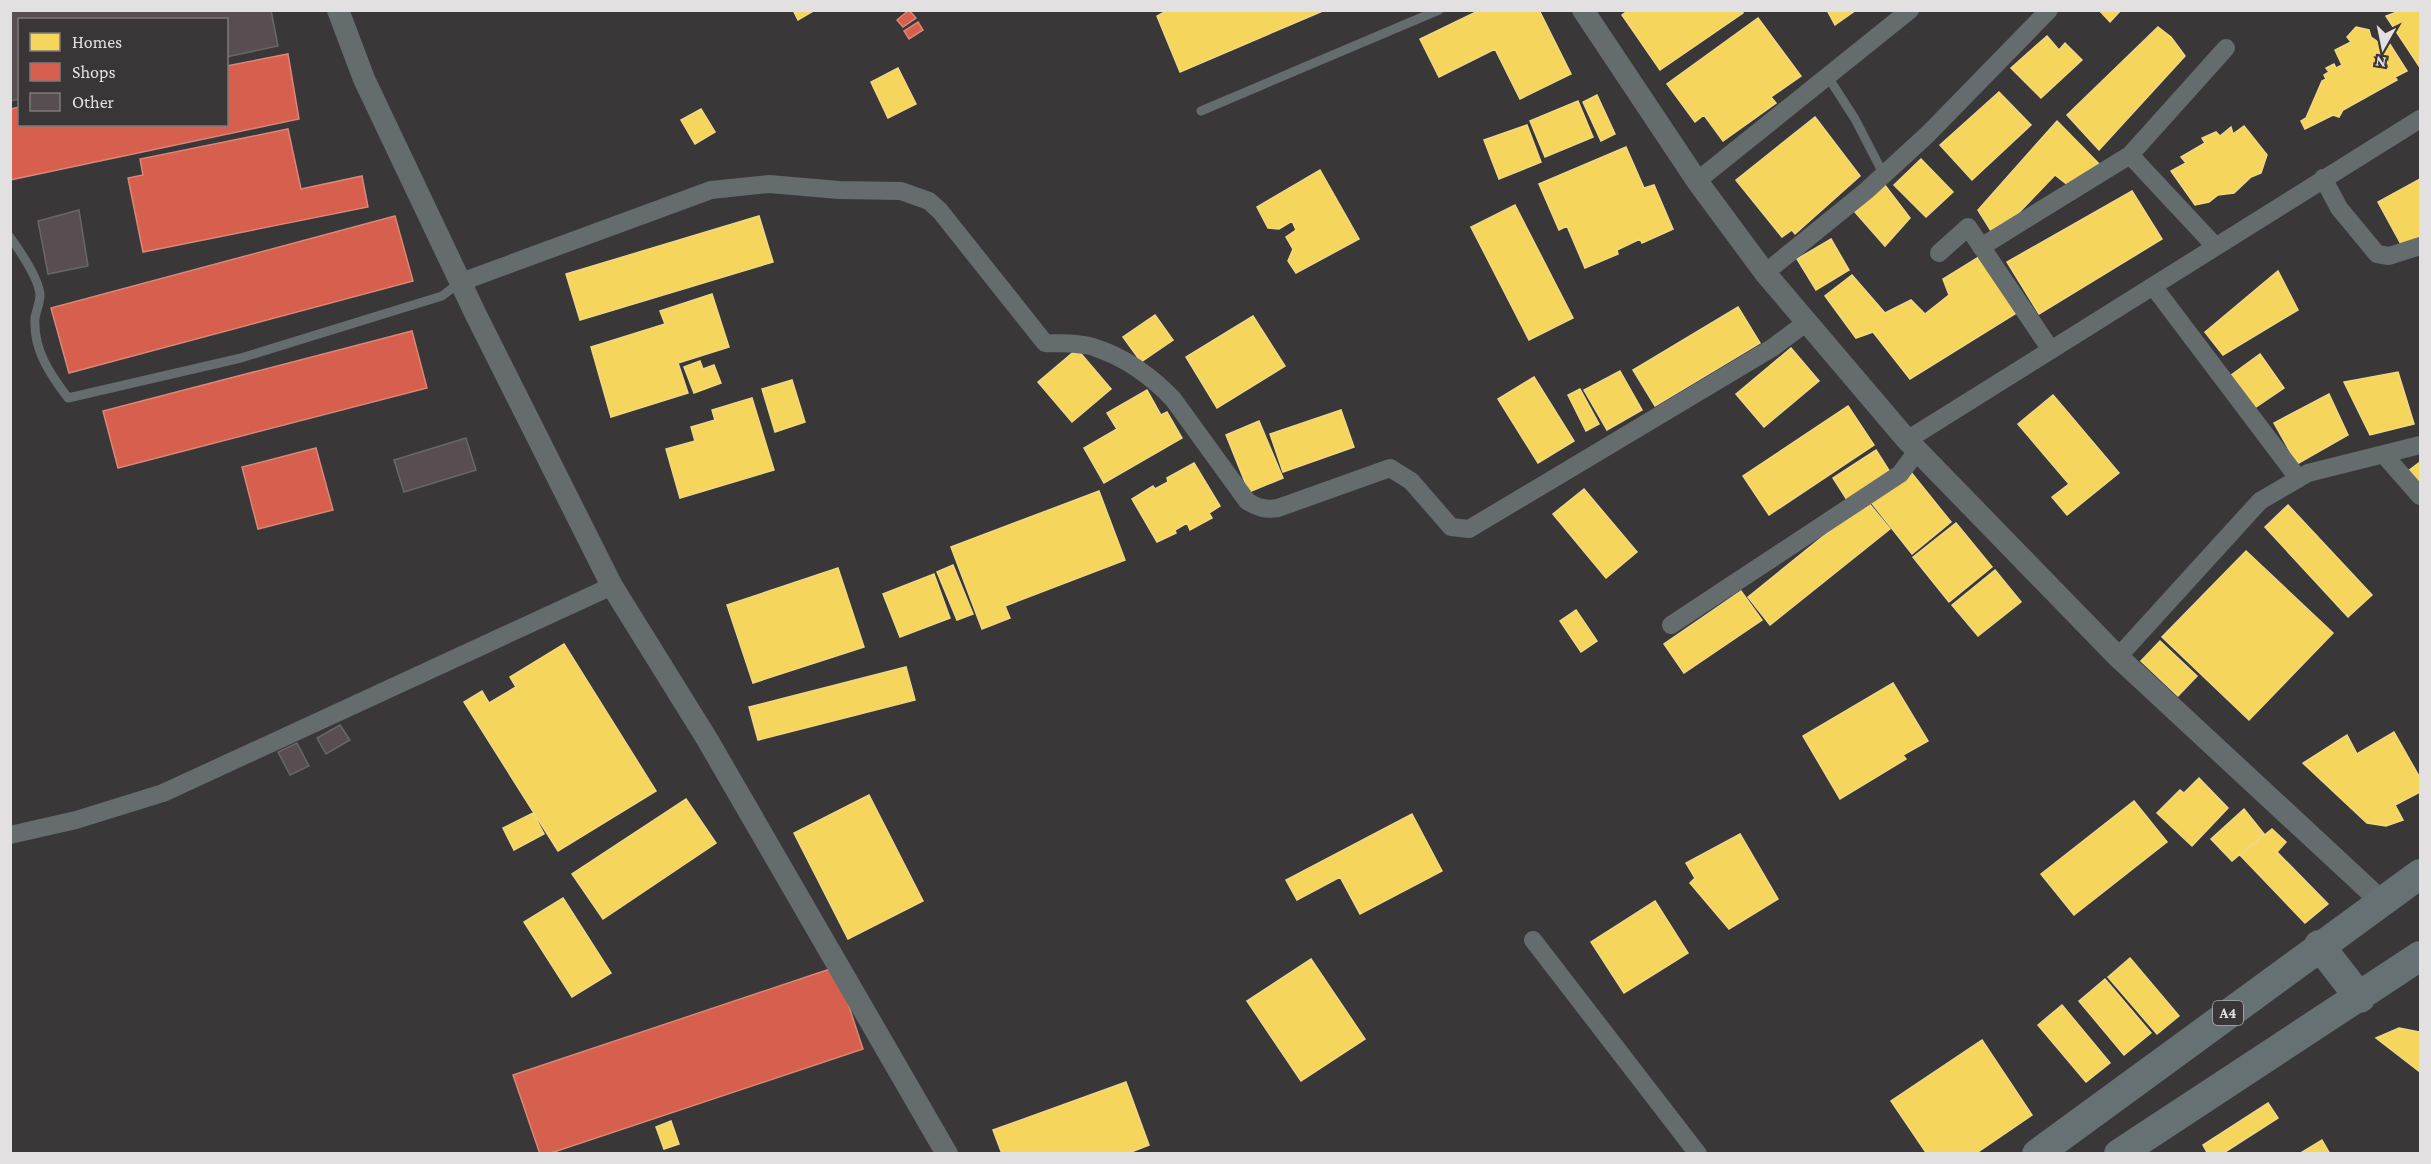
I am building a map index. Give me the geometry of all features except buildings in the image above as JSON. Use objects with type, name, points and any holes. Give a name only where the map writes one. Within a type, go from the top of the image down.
[{"type":"highway","name":"A4","points":[[2037,1154],[2319,945],[2421,874]]},
{"type":"highway","points":[[2319,945],[2360,998]]},
{"type":"highway","points":[[2119,1154],[2417,963]]},
{"type":"street","points":[[338,10],[364,79],[461,282],[612,586],[707,739],[947,1154]]},
{"type":"street","points":[[1583,10],[1697,181],[1765,273],[1912,445],[2118,657],[2381,901]]},
{"type":"street","points":[[1697,181],[1911,10]]},
{"type":"street","points":[[1765,273],[1884,175],[1928,134],[2049,10]]},
{"type":"street","points":[[1981,247],[2130,155],[2226,48]]},
{"type":"street","points":[[1671,625],[1900,474],[1912,445],[2051,350],[2323,178],[2421,119]]},
{"type":"street","points":[[2130,155],[2215,246]]},
{"type":"street","points":[[2323,178],[2339,208],[2377,254],[2389,256],[2421,246]]},
{"type":"street","points":[[461,282],[711,190],[769,184],[839,190],[901,191],[915,194],[940,211],[1045,343],[1095,347],[1144,372],[1159,384],[1173,399],[1247,501],[1254,506],[1268,509],[1278,508],[1390,468],[1404,475],[1451,527],[1459,529],[1469,529],[1772,348],[1808,322]]},
{"type":"street","points":[[1939,254],[1968,227],[2051,350]]},
{"type":"street","points":[[2153,286],[2298,478]]},
{"type":"street","points":[[2118,657],[2260,501],[2308,473],[2385,456],[2421,445]]},
{"type":"street","points":[[2385,456],[2421,496]]},
{"type":"street","points":[[10,835],[76,820],[163,793],[612,586]]},
{"type":"street","points":[[1533,940],[1698,1154]]},
{"type":"lane","points":[[1201,111],[1439,10]]},
{"type":"lane","points":[[1828,77],[1855,119],[1884,175]]},
{"type":"lane","points":[[10,237],[27,261],[40,294],[35,318],[36,340],[46,369],[68,398],[241,358],[442,296],[461,282]]}]
